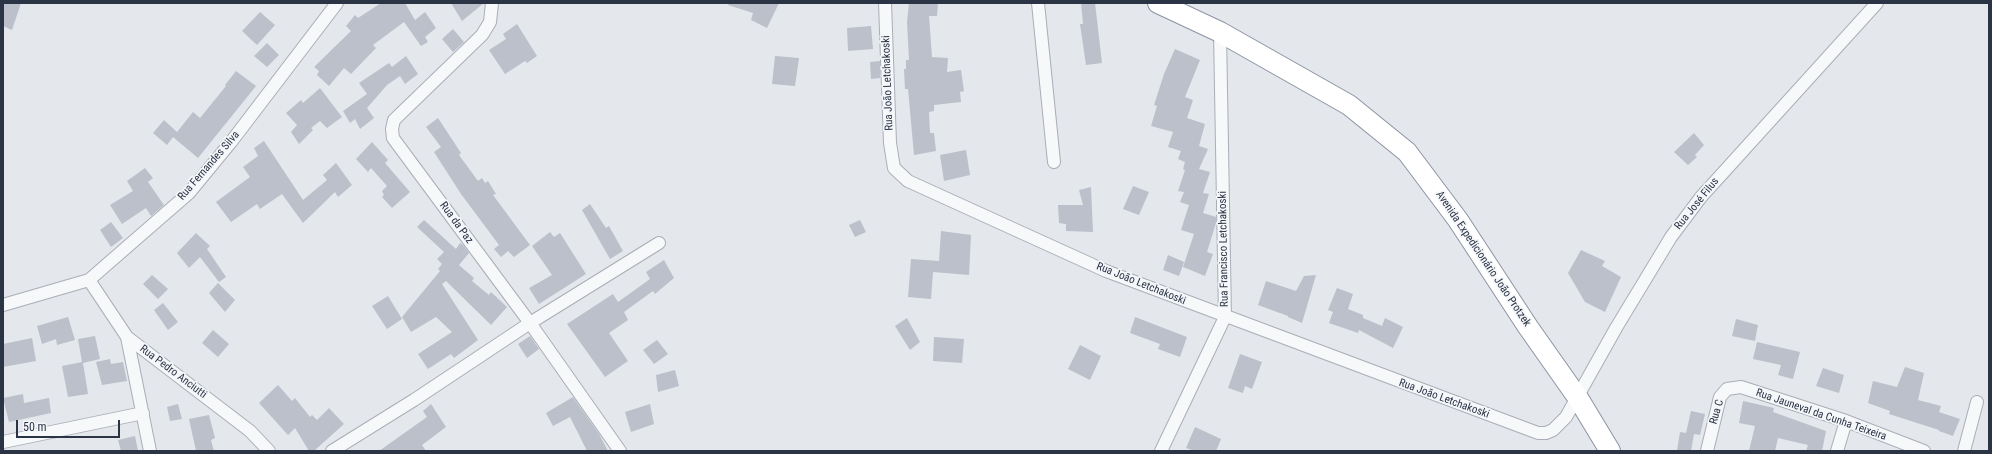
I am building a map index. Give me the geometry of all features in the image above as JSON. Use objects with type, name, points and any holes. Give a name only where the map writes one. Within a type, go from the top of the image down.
[{"type":"highway","name":"Avenida Expedicionário João Protzek","points":[[1158,3],[1220,32],[1349,105],[1406,152],[1458,220],[1578,398],[1610,451]]},
{"type":"street","name":"Rua Fernandes Silva","points":[[3,305],[89,280],[190,192],[231,142],[337,3]]},
{"type":"street","name":"Rua da Paz","points":[[492,3],[490,22],[482,35],[394,120],[392,129],[393,138],[530,323],[620,451]]},
{"type":"street","name":"Rua João Letchakoski","points":[[885,3],[890,143],[894,168],[908,181],[1106,271],[1538,433],[1546,433],[1553,430]]},
{"type":"street","points":[[1038,3],[1054,162]]},
{"type":"street","name":"Rua José Filus","points":[[1553,430],[1563,421],[1578,398],[1616,328],[1671,237],[1701,197],[1877,3]]},
{"type":"street","name":"Rua Francisco Letchakoski","points":[[1161,451],[1226,317],[1220,32]]},
{"type":"street","points":[[332,451],[414,400],[530,323],[659,243]]},
{"type":"street","name":"Rua Pedro Anciutti","points":[[89,280],[127,337],[250,431],[269,451]]},
{"type":"street","points":[[127,337],[150,451]]},
{"type":"street","name":"Rua Jauneval da Cunha Teixeira","points":[[1741,387],[1846,421],[1924,451]]},
{"type":"street","name":"Rua C","points":[[1707,451],[1720,397],[1727,388],[1741,387]]},
{"type":"street","points":[[1964,451],[1977,402]]},
{"type":"street","points":[[3,442],[143,413]]},
{"type":"street","points":[[1837,451],[1846,421]]},
{"type":"building","points":[[3,3],[21,3],[12,30],[3,26]]},
{"type":"building","points":[[381,3],[405,3],[415,20],[425,12],[436,28],[425,37],[428,42],[421,46],[404,22],[373,45],[376,48],[351,74],[344,68],[329,86],[317,75],[319,71],[314,67],[351,31],[346,26],[355,15],[358,18]]},
{"type":"building","points":[[451,3],[484,3],[462,21]]},
{"type":"building","points":[[729,3],[779,3],[767,28],[751,20],[753,13],[728,5]]},
{"type":"building","points":[[909,3],[938,3],[937,16],[929,16],[932,57],[948,58],[947,72],[961,70],[964,91],[960,92],[961,102],[934,105],[934,111],[929,112],[930,133],[934,133],[936,151],[914,155],[908,89],[905,89],[904,69],[906,69],[906,60],[909,60],[907,22]]},
{"type":"building","points":[[1081,3],[1095,3],[1102,63],[1086,65],[1080,24],[1083,24]]},
{"type":"building","points":[[260,12],[275,25],[257,45],[242,31]]},
{"type":"building","points":[[517,24],[537,56],[527,63],[525,61],[505,74],[489,50],[506,39],[503,34]]},
{"type":"building","points":[[871,26],[873,49],[848,51],[847,28]]},
{"type":"building","points":[[453,29],[464,42],[453,52],[442,39]]},
{"type":"building","points":[[267,43],[279,55],[267,67],[254,56]]},
{"type":"building","points":[[1175,49],[1200,60],[1185,97],[1193,100],[1187,118],[1205,124],[1199,146],[1208,149],[1199,169],[1210,172],[1203,193],[1209,194],[1203,213],[1216,217],[1216,223],[1207,252],[1213,254],[1205,276],[1183,267],[1194,234],[1181,230],[1189,205],[1180,202],[1184,192],[1178,191],[1185,170],[1183,169],[1185,162],[1178,159],[1181,151],[1168,147],[1173,132],[1151,126],[1157,106],[1154,105],[1164,74]]},
{"type":"building","points":[[406,56],[418,74],[405,84],[400,76],[387,85],[367,108],[374,118],[360,129],[355,119],[350,123],[343,111],[367,94],[359,83],[389,63],[392,67]]},
{"type":"building","points":[[775,56],[799,58],[795,86],[772,84]]},
{"type":"building","points":[[880,61],[880,78],[871,79],[870,62]]},
{"type":"building","points":[[236,71],[256,86],[198,158],[173,137],[167,145],[153,133],[164,120],[177,132],[193,112],[200,118]]},
{"type":"building","points":[[320,88],[342,117],[327,128],[320,121],[311,128],[313,130],[299,144],[291,132],[297,125],[286,113],[301,100],[303,103]]},
{"type":"building","points":[[438,118],[461,153],[459,155],[478,181],[482,178],[485,183],[488,181],[496,194],[493,195],[530,245],[514,257],[508,251],[501,257],[494,249],[499,245],[461,194],[434,152],[441,147],[426,127]]},
{"type":"building","points":[[1694,133],[1704,145],[1695,155],[1697,157],[1688,165],[1674,152]]},
{"type":"building","points":[[264,141],[303,200],[327,180],[323,175],[336,163],[352,185],[338,197],[335,192],[303,223],[282,194],[260,209],[257,204],[231,222],[216,202],[250,177],[243,167],[258,156],[254,148]]},
{"type":"building","points":[[372,142],[388,160],[385,163],[410,192],[392,208],[382,197],[384,195],[382,191],[387,186],[371,168],[368,172],[356,159]]},
{"type":"building","points":[[966,150],[970,175],[944,181],[940,155]]},
{"type":"building","points":[[145,168],[153,178],[148,182],[164,205],[151,216],[146,208],[122,224],[110,205],[133,191],[127,181]]},
{"type":"building","points":[[1133,186],[1149,192],[1139,215],[1123,209]]},
{"type":"building","points":[[1091,187],[1093,232],[1066,231],[1066,224],[1059,223],[1058,205],[1083,205],[1079,190]]},
{"type":"building","points":[[590,204],[606,228],[609,226],[623,251],[610,259],[582,210]]},
{"type":"building","points":[[424,220],[456,249],[460,243],[463,245],[469,253],[459,265],[474,278],[472,281],[489,295],[491,292],[507,307],[491,325],[446,281],[442,284],[478,340],[454,358],[451,354],[428,369],[418,354],[452,332],[436,317],[411,332],[402,317],[440,271],[438,269],[442,264],[437,259],[444,252],[417,227]]},
{"type":"building","points":[[860,220],[866,232],[855,237],[849,225]]},
{"type":"building","points":[[111,222],[123,238],[111,247],[100,230]]},
{"type":"building","points":[[941,231],[971,235],[969,275],[933,272],[931,299],[908,297],[911,259],[939,261]]},
{"type":"building","points":[[550,232],[554,237],[560,233],[586,274],[539,304],[529,288],[552,275],[532,246]]},
{"type":"building","points":[[196,233],[210,246],[207,249],[226,277],[219,282],[200,257],[189,268],[177,253]]},
{"type":"building","points":[[1581,250],[1605,261],[1602,266],[1621,277],[1605,312],[1585,302],[1568,273]]},
{"type":"building","points":[[1168,255],[1184,262],[1179,276],[1163,270]]},
{"type":"building","points":[[664,260],[674,278],[655,294],[653,291],[624,312],[628,320],[609,333],[628,361],[605,377],[567,324],[613,294],[618,302],[650,279],[646,272]]},
{"type":"building","points":[[152,275],[168,289],[158,299],[143,284]]},
{"type":"building","points":[[1316,275],[1302,323],[1258,305],[1266,281],[1296,291],[1304,276]]},
{"type":"building","points":[[218,283],[235,300],[225,312],[209,293]]},
{"type":"building","points":[[1337,288],[1353,294],[1348,309],[1363,315],[1363,318],[1382,326],[1385,318],[1403,327],[1393,348],[1359,330],[1358,333],[1329,323],[1333,312],[1328,310]]},
{"type":"building","points":[[388,296],[402,319],[387,329],[372,306]]},
{"type":"building","points":[[163,303],[178,322],[168,330],[154,310]]},
{"type":"building","points":[[68,317],[75,340],[57,345],[56,339],[42,344],[37,326]]},
{"type":"building","points":[[1135,317],[1187,337],[1180,357],[1158,349],[1160,344],[1130,333]]},
{"type":"building","points":[[907,318],[920,342],[910,350],[895,326]]},
{"type":"building","points":[[1736,319],[1758,325],[1755,341],[1732,336]]},
{"type":"building","points":[[213,330],[229,344],[218,357],[202,343]]},
{"type":"building","points":[[95,336],[100,359],[83,363],[88,394],[68,397],[62,366],[82,362],[78,339]]},
{"type":"building","points":[[530,336],[539,349],[527,358],[518,344]]},
{"type":"building","points":[[934,337],[964,339],[962,363],[933,361]]},
{"type":"building","points":[[32,338],[36,361],[3,367],[3,344]]},
{"type":"building","points":[[657,340],[668,354],[654,364],[643,350]]},
{"type":"building","points":[[1757,342],[1800,352],[1793,379],[1778,375],[1781,365],[1753,359]]},
{"type":"building","points":[[1080,345],[1101,356],[1090,380],[1068,369]]},
{"type":"building","points":[[1240,354],[1262,362],[1252,389],[1245,386],[1243,393],[1228,388]]},
{"type":"building","points":[[110,359],[111,364],[123,362],[127,381],[102,385],[96,362]]},
{"type":"building","points":[[1905,367],[1924,373],[1918,400],[1941,406],[1939,412],[1960,419],[1953,436],[1889,414],[1890,411],[1868,403],[1873,381],[1897,387]]},
{"type":"building","points":[[1823,368],[1844,375],[1839,393],[1816,386]]},
{"type":"building","points":[[675,370],[679,386],[658,392],[656,375]]},
{"type":"building","points":[[278,385],[292,401],[295,398],[310,417],[312,415],[317,420],[329,408],[344,424],[314,451],[309,451],[295,428],[288,435],[259,403]]},
{"type":"building","points":[[23,394],[24,403],[49,398],[51,413],[9,422],[3,398]]},
{"type":"building","points":[[573,397],[599,434],[608,451],[587,451],[570,417],[553,426],[546,413]]},
{"type":"building","points":[[1743,401],[1774,408],[1773,412],[1826,431],[1822,451],[1806,451],[1808,445],[1778,438],[1775,451],[1749,451],[1755,426],[1739,423]]},
{"type":"building","points":[[178,404],[182,419],[170,421],[167,407]]},
{"type":"building","points":[[431,404],[446,427],[422,445],[426,451],[379,451],[427,417],[423,411]]},
{"type":"building","points":[[650,404],[654,424],[631,432],[625,412]]},
{"type":"building","points":[[1691,411],[1705,414],[1700,435],[1694,434],[1691,451],[1677,451],[1680,432],[1686,433]]},
{"type":"building","points":[[209,415],[215,438],[211,440],[214,451],[196,451],[189,419]]},
{"type":"building","points":[[1195,427],[1221,439],[1216,451],[1195,451],[1186,448]]},
{"type":"building","points":[[135,436],[138,451],[121,451],[118,440]]}]
